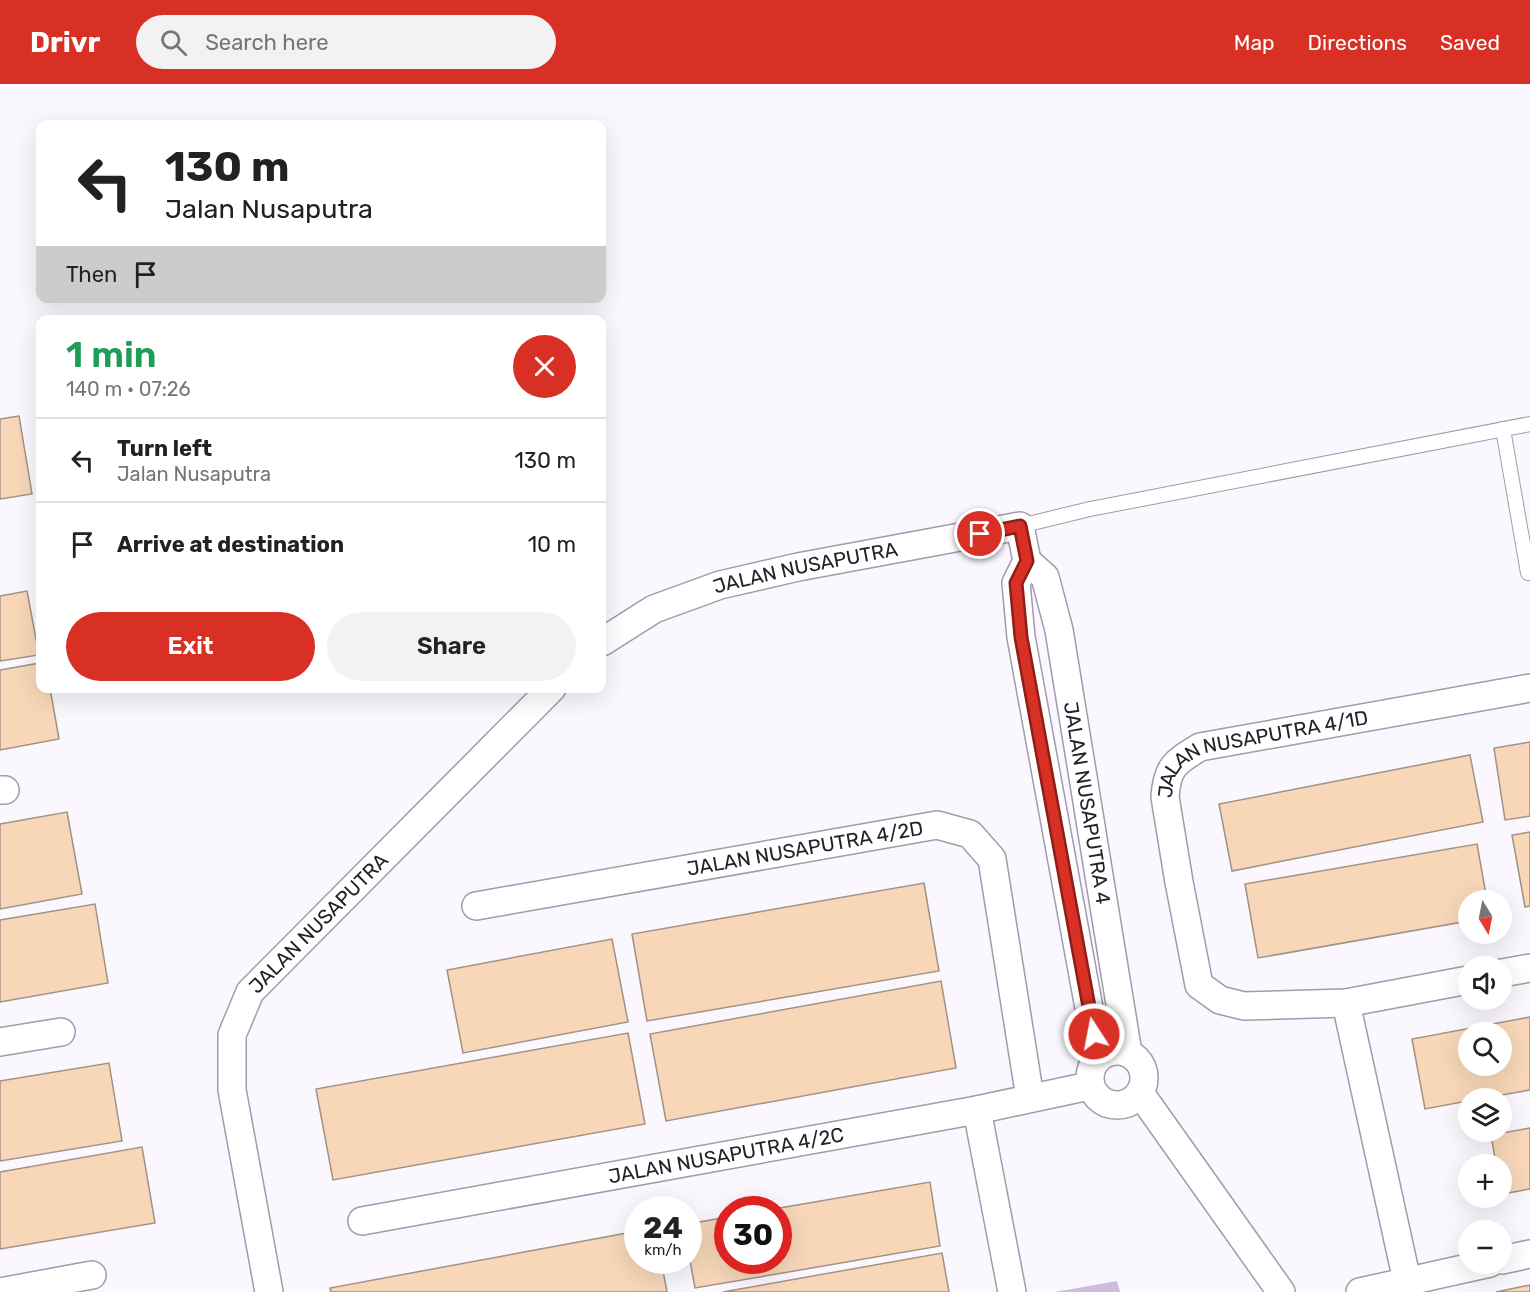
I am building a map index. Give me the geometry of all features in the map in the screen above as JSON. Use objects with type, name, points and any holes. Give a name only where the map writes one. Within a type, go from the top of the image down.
[{"type":"street","points":[[1020,526],[1027,561]]},
{"type":"street","name":"JALAN NUSAPUTRA","points":[[606,639],[654,609],[720,585],[798,567],[1020,526]]},
{"type":"street","name":"JALAN NUSAPUTRA 4","points":[[1098,1057],[1021,637],[1016,583],[1027,561],[1045,577],[1059,630],[1128,1053]]},
{"type":"street","name":"JALAN NUSAPUTRA 4/1D","points":[[1458,982],[1346,1003],[1244,1006],[1220,1000],[1199,985],[1165,797],[1166,783],[1169,771],[1181,758],[1200,747],[1530,688]]},
{"type":"street","name":"JALAN NUSAPUTRA","points":[[269,1292],[232,1090],[232,1035],[250,992],[547,693]]},
{"type":"street","name":"JALAN NUSAPUTRA 4/2D","points":[[476,906],[937,825],[970,834],[992,860],[1030,1098]]},
{"type":"street","points":[[1512,971],[1530,968]]},
{"type":"street","points":[[1346,1003],[1407,1281]]},
{"type":"street","points":[[0,1042],[61,1032]]},
{"type":"street","points":[[1113,1050],[1128,1053],[1140,1063],[1144,1078],[1140,1094],[1128,1103],[1113,1106],[1098,1099],[1089,1086],[1090,1070],[1098,1057],[1113,1050]]},
{"type":"street","name":"JALAN NUSAPUTRA 4/2C","points":[[362,1221],[976,1110],[1089,1086]]},
{"type":"street","points":[[1140,1094],[1281,1292]]},
{"type":"street","points":[[976,1110],[1012,1292]]},
{"type":"street","points":[[1512,1258],[1530,1254]]},
{"type":"street","points":[[1360,1292],[1458,1270]]},
{"type":"street","points":[[0,1292],[92,1275]]},
{"type":"lane","points":[[1020,526],[1090,509],[1530,424]]},
{"type":"lane","points":[[1503,429],[1528,573]]},
{"type":"shaded area","points":[[1117,1281],[1120,1292],[1055,1292]]},
{"type":"building","points":[[19,416],[32,494],[0,499],[0,419]]},
{"type":"building","points":[[27,591],[36,639],[36,655],[0,661],[0,596]]},
{"type":"building","points":[[36,664],[36,693],[51,693],[59,739],[0,750],[0,670]]},
{"type":"building","points":[[1530,742],[1530,816],[1505,820],[1494,748]]},
{"type":"building","points":[[1470,755],[1483,822],[1232,871],[1219,804]]},
{"type":"building","points":[[67,812],[82,894],[0,909],[0,824]]},
{"type":"building","points":[[1530,832],[1530,906],[1525,907],[1512,835]]},
{"type":"building","points":[[1477,844],[1485,890],[1458,890],[1458,923],[1258,958],[1245,884]]},
{"type":"building","points":[[924,883],[939,971],[647,1021],[632,934]]},
{"type":"building","points":[[95,904],[108,983],[0,1002],[0,920]]},
{"type":"building","points":[[612,939],[628,1022],[463,1053],[447,970]]},
{"type":"building","points":[[941,981],[956,1068],[666,1121],[650,1034]]},
{"type":"building","points":[[1530,1017],[1530,1090],[1512,1093],[1512,1088],[1458,1088],[1458,1103],[1425,1109],[1412,1039],[1458,1030],[1458,1076],[1512,1076],[1512,1022],[1503,1022]]},
{"type":"building","points":[[628,1033],[645,1124],[333,1180],[316,1089]]},
{"type":"building","points":[[109,1063],[122,1141],[0,1161],[0,1081]]},
{"type":"building","points":[[1530,1128],[1530,1189],[1512,1192],[1512,1154],[1494,1154],[1492,1142],[1512,1142],[1512,1131]]},
{"type":"building","points":[[142,1147],[155,1223],[0,1249],[0,1172]]},
{"type":"building","points":[[930,1182],[940,1246],[792,1271],[792,1206]]},
{"type":"building","points":[[714,1219],[714,1274],[777,1274],[695,1288],[692,1274],[702,1274],[702,1222]]},
{"type":"building","points":[[624,1234],[624,1274],[664,1274],[667,1292],[331,1292],[330,1288]]},
{"type":"building","points":[[942,1253],[949,1292],[723,1292]]},
{"type":"building","points":[[1530,1285],[1530,1292],[1496,1292]]},
{"type":"route","points":[[980,534],[1020,526],[1027,561],[1016,583],[1021,637],[1094,1034]]}]
